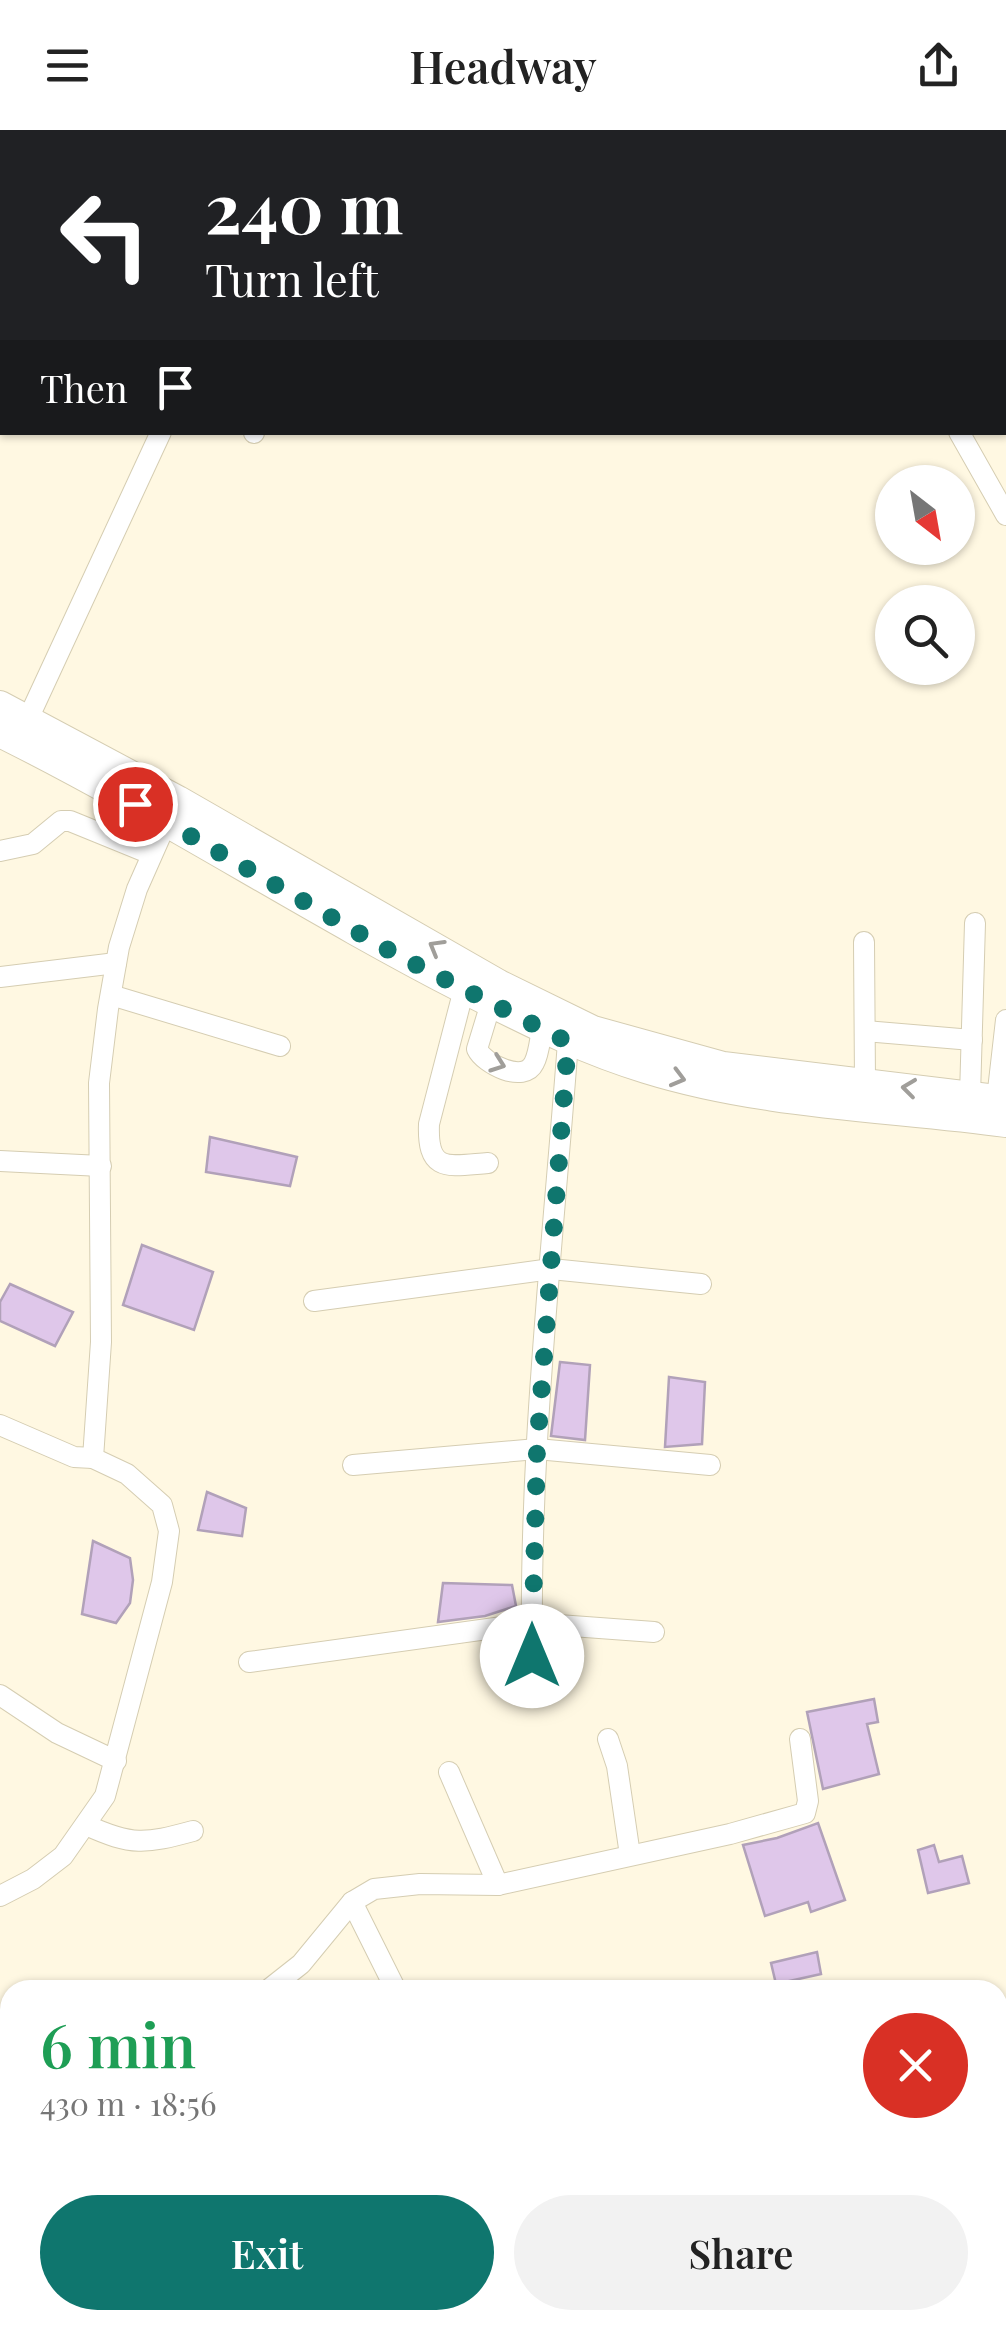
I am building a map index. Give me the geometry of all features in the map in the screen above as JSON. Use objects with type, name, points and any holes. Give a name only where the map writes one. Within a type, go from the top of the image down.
[{"type":"main road","points":[[0,705],[28,719],[397,955],[568,1042],[702,1084],[803,1100],[995,1105]]},
{"type":"main road","points":[[0,732],[172,810],[593,1030],[723,1066],[865,1082],[995,1105]]},
{"type":"street","points":[[28,719],[160,435]]},
{"type":"street","points":[[962,435],[1006,514]]},
{"type":"street","points":[[93,1458],[101,1342],[100,1083],[116,963],[137,889],[172,810]]},
{"type":"street","points":[[0,850],[32,844],[60,821],[70,821],[151,854]]},
{"type":"street","points":[[976,922],[972,1040],[995,1105]]},
{"type":"street","points":[[864,942],[865,1082]]},
{"type":"street","points":[[0,977],[116,963]]},
{"type":"street","points":[[464,989],[428,1138],[431,1155],[438,1162],[450,1166],[488,1163]]},
{"type":"street","points":[[111,994],[280,1046]]},
{"type":"street","points":[[491,1003],[477,1049],[489,1064],[521,1072],[528,1070],[534,1064],[542,1029]]},
{"type":"street","points":[[995,1105],[1006,1020]]},
{"type":"street","points":[[865,1031],[972,1040]]},
{"type":"street","points":[[533,1688],[531,1623],[537,1449],[568,1042]]},
{"type":"street","points":[[0,1162],[102,1166]]},
{"type":"street","points":[[314,1301],[551,1270],[701,1284]]},
{"type":"street","points":[[0,1424],[74,1457],[93,1458],[127,1474],[162,1505],[169,1531],[162,1582],[104,1796],[63,1856],[33,1879],[0,1896]]},
{"type":"street","points":[[352,1465],[537,1449],[624,1454],[710,1465]]},
{"type":"street","points":[[249,1662],[531,1623],[654,1632]]},
{"type":"street","points":[[0,1695],[58,1734],[116,1761]]},
{"type":"street","points":[[608,1738],[620,1780],[630,1854]]},
{"type":"street","points":[[281,1980],[302,1964],[352,1902],[374,1889],[498,1885],[730,1834],[804,1813],[808,1801],[800,1739]]},
{"type":"street","points":[[450,1772],[498,1885]]},
{"type":"street","points":[[86,1826],[120,1841],[153,1842],[193,1831]]},
{"type":"street","points":[[352,1902],[391,1980]]},
{"type":"building","points":[[210,1137],[297,1157],[290,1186],[206,1172]]},
{"type":"building","points":[[142,1245],[213,1272],[194,1330],[123,1305]]},
{"type":"building","points":[[10,1284],[73,1312],[55,1346],[0,1321],[0,1302]]},
{"type":"building","points":[[560,1362],[590,1365],[585,1440],[551,1436]]},
{"type":"building","points":[[669,1377],[705,1382],[702,1444],[665,1447]]},
{"type":"building","points":[[207,1492],[246,1508],[242,1536],[198,1530]]},
{"type":"building","points":[[93,1541],[130,1558],[130,1603],[116,1623],[82,1614]]},
{"type":"building","points":[[443,1583],[512,1585],[516,1606],[485,1616],[438,1622]]},
{"type":"building","points":[[874,1699],[878,1722],[867,1724],[879,1774],[823,1789],[807,1712]]},
{"type":"building","points":[[818,1823],[845,1900],[811,1912],[808,1902],[765,1916],[743,1845]]},
{"type":"building","points":[[934,1845],[939,1862],[962,1856],[969,1883],[928,1893],[918,1850]]},
{"type":"building","points":[[817,1952],[821,1974],[775,1980],[771,1963]]},
{"type":"route","points":[[135,804],[397,955],[568,1042],[537,1449],[532,1656]]}]
